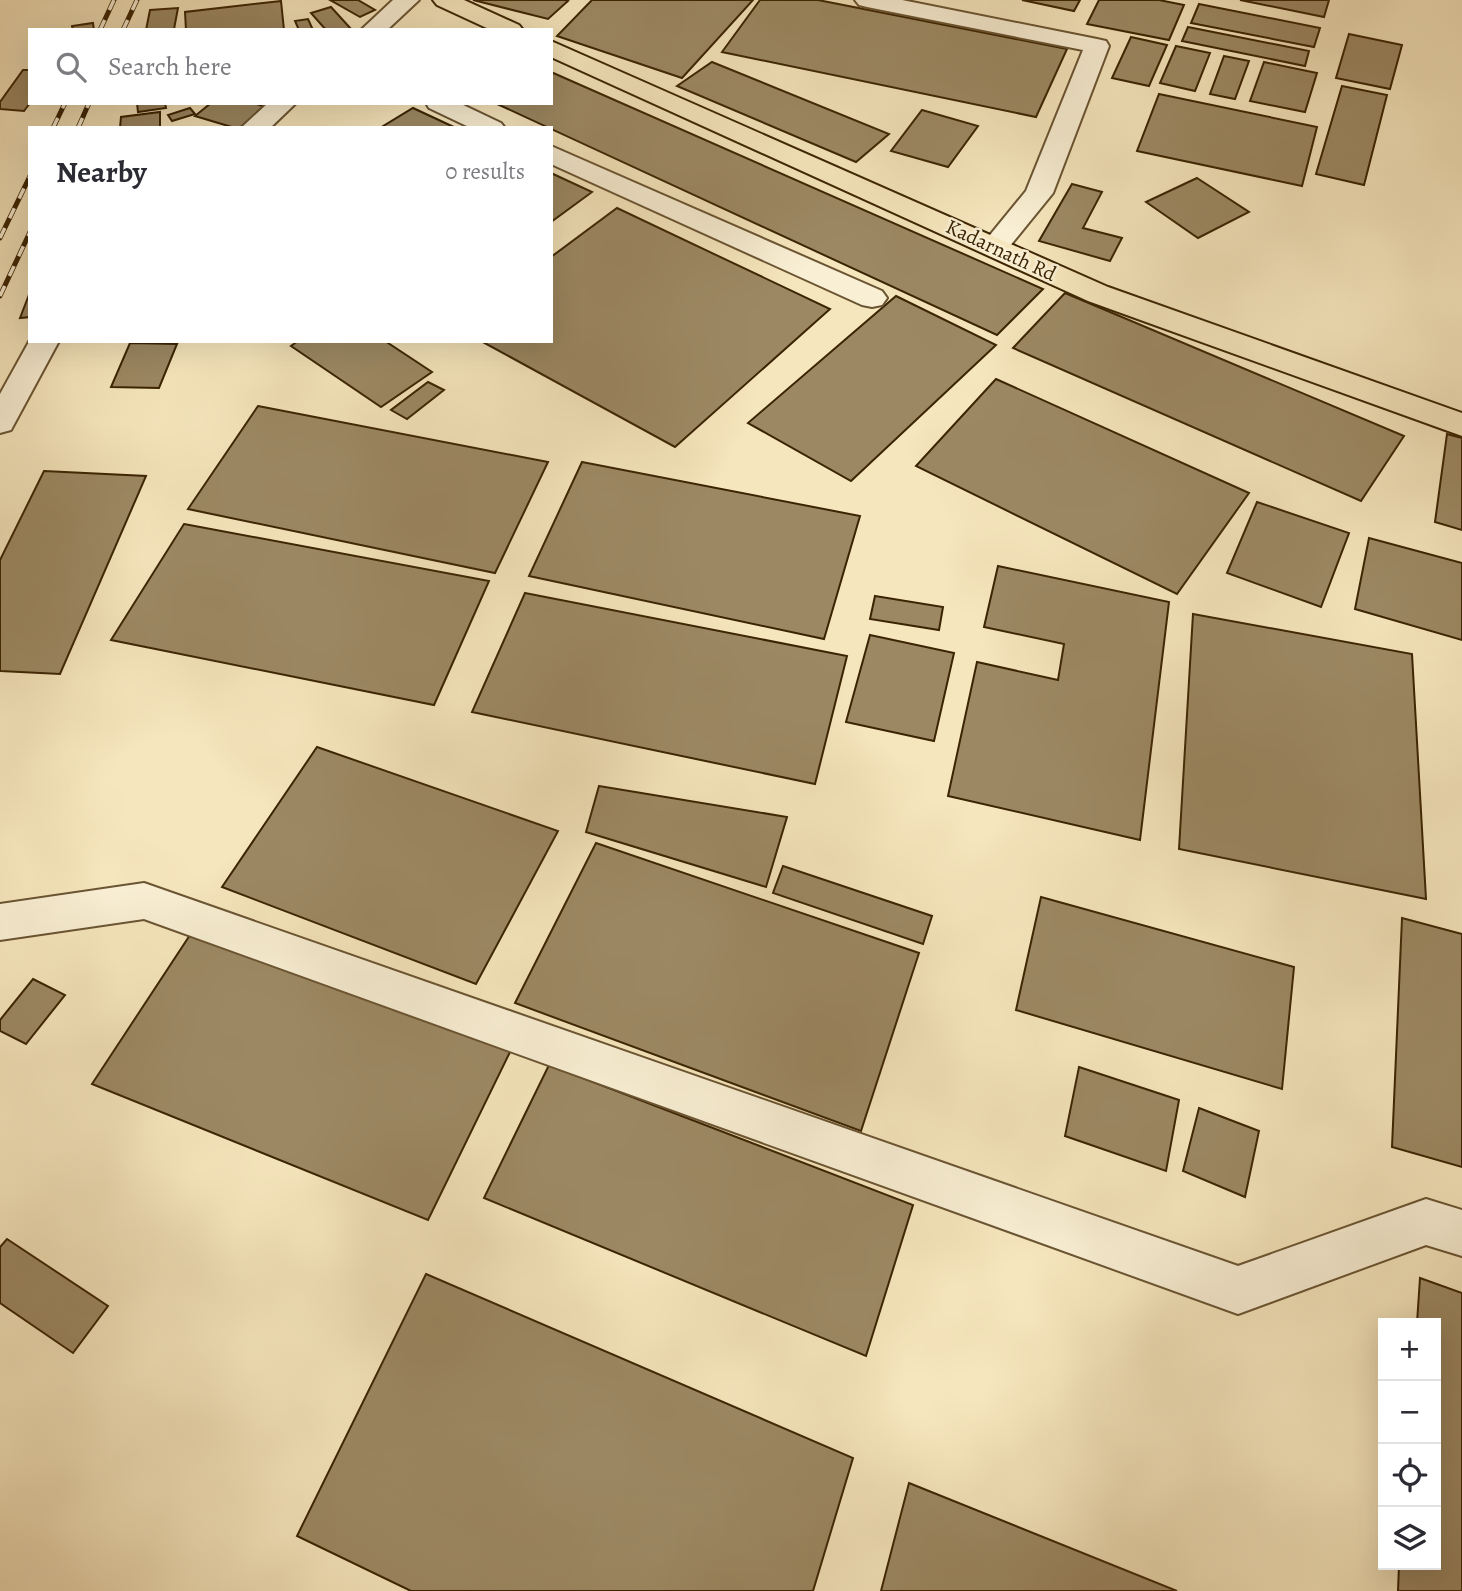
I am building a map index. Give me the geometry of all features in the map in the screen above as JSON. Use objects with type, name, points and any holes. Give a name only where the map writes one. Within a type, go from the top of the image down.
[{"type":"main road","points":[[445,0],[507,28]]},
{"type":"main road","name":"Kadarnath Rd","points":[[553,49],[1098,294],[1462,425]]},
{"type":"street","points":[[375,28],[407,0]]},
{"type":"street","points":[[867,0],[1097,46],[1039,193],[995,246]]},
{"type":"street","points":[[256,126],[282,105]]},
{"type":"street","points":[[442,105],[488,126]]},
{"type":"street","points":[[553,155],[872,298]]},
{"type":"street","points":[[0,422],[43,343]]},
{"type":"street","points":[[0,922],[144,901],[1238,1290],[1426,1222],[1462,1233]]},
{"type":"building","points":[[330,0],[358,0],[375,10],[360,17]]},
{"type":"building","points":[[473,0],[565,0],[568,1],[548,19]]},
{"type":"building","points":[[592,0],[753,0],[682,78],[557,36]]},
{"type":"building","points":[[760,0],[818,0],[1067,49],[1036,117],[722,52]]},
{"type":"building","points":[[1022,0],[1080,0],[1074,11]]},
{"type":"building","points":[[1099,0],[1159,0],[1184,5],[1169,40],[1087,24]]},
{"type":"building","points":[[1240,0],[1329,0],[1324,17]]},
{"type":"building","points":[[281,1],[284,28],[186,28],[185,12]]},
{"type":"building","points":[[1199,4],[1320,28],[1314,47],[1191,23]]},
{"type":"building","points":[[331,7],[350,28],[324,28],[311,13]]},
{"type":"building","points":[[178,8],[174,28],[146,28],[150,10]]},
{"type":"building","points":[[308,19],[312,28],[298,28],[295,21]]},
{"type":"building","points":[[93,23],[94,28],[72,28]]},
{"type":"building","points":[[1188,27],[1309,51],[1305,66],[1182,41]]},
{"type":"building","points":[[1349,34],[1402,45],[1390,89],[1336,78]]},
{"type":"building","points":[[1131,37],[1167,45],[1149,86],[1112,78]]},
{"type":"building","points":[[1176,46],[1210,53],[1195,91],[1160,83]]},
{"type":"building","points":[[1224,56],[1249,61],[1235,99],[1210,94]]},
{"type":"building","points":[[712,62],[889,134],[856,162],[677,86]]},
{"type":"building","points":[[1264,62],[1317,73],[1305,112],[1250,101]]},
{"type":"building","points":[[23,70],[28,70],[28,105],[24,111],[0,109],[0,102]]},
{"type":"building","points":[[553,73],[1043,289],[997,335],[553,130],[553,126],[545,126],[499,105],[553,105]]},
{"type":"building","points":[[1342,86],[1387,95],[1364,185],[1316,174]]},
{"type":"building","points":[[1159,94],[1317,127],[1302,186],[1137,151]]},
{"type":"building","points":[[137,105],[165,105],[166,108],[138,112]]},
{"type":"building","points":[[209,105],[259,105],[275,110],[256,126],[228,126],[195,116]]},
{"type":"building","points":[[190,108],[195,114],[172,121],[168,115]]},
{"type":"building","points":[[413,108],[452,126],[383,126]]},
{"type":"building","points":[[922,110],[978,126],[948,167],[891,151]]},
{"type":"building","points":[[160,112],[160,126],[120,126],[121,117]]},
{"type":"building","points":[[553,174],[592,192],[553,221]]},
{"type":"building","points":[[1197,178],[1249,212],[1198,238],[1146,202]]},
{"type":"building","points":[[1072,184],[1102,192],[1083,228],[1122,238],[1110,261],[1039,241]]},
{"type":"building","points":[[617,208],[830,309],[675,447],[485,343],[553,343],[553,256]]},
{"type":"building","points":[[1065,293],[1404,436],[1361,501],[1013,348]]},
{"type":"building","points":[[896,296],[996,345],[851,481],[748,423]]},
{"type":"building","points":[[28,297],[28,317],[20,318]]},
{"type":"building","points":[[130,343],[177,344],[159,388],[111,387]]},
{"type":"building","points":[[295,343],[388,343],[432,372],[381,407],[291,346]]},
{"type":"building","points":[[996,379],[1249,493],[1177,594],[916,466]]},
{"type":"building","points":[[428,382],[444,390],[407,419],[391,410]]},
{"type":"building","points":[[258,406],[548,462],[495,573],[188,509]]},
{"type":"building","points":[[1447,434],[1462,438],[1462,530],[1435,522]]},
{"type":"building","points":[[582,462],[860,516],[824,639],[529,576]]},
{"type":"building","points":[[44,471],[146,476],[60,674],[0,671],[0,560]]},
{"type":"building","points":[[1257,502],[1349,533],[1321,607],[1227,573]]},
{"type":"building","points":[[184,524],[489,581],[434,705],[111,640]]},
{"type":"building","points":[[1369,538],[1462,563],[1462,640],[1355,609]]},
{"type":"building","points":[[998,566],[1169,602],[1140,840],[948,796],[977,662],[1058,680],[1064,644],[984,627]]},
{"type":"building","points":[[525,593],[847,656],[815,784],[472,712]]},
{"type":"building","points":[[875,596],[943,607],[939,630],[870,619]]},
{"type":"building","points":[[1193,614],[1412,654],[1426,899],[1179,849]]},
{"type":"building","points":[[870,635],[954,653],[934,741],[846,722]]},
{"type":"building","points":[[317,747],[558,831],[476,984],[222,887]]},
{"type":"building","points":[[599,786],[787,817],[766,887],[586,832]]},
{"type":"building","points":[[596,843],[919,953],[861,1131],[515,1003]]},
{"type":"building","points":[[783,866],[932,916],[923,944],[773,893]]},
{"type":"building","points":[[1041,897],[1294,967],[1282,1089],[1016,1010]]},
{"type":"building","points":[[1402,918],[1462,934],[1462,1167],[1392,1147]]},
{"type":"building","points":[[192,932],[511,1050],[428,1220],[92,1084]]},
{"type":"building","points":[[33,979],[65,995],[26,1044],[0,1031],[0,1020]]},
{"type":"building","points":[[549,1065],[913,1205],[866,1356],[484,1198]]},
{"type":"building","points":[[1079,1067],[1179,1100],[1166,1171],[1065,1136]]},
{"type":"building","points":[[1199,1108],[1259,1131],[1245,1197],[1183,1171]]},
{"type":"building","points":[[7,1239],[108,1306],[73,1353],[0,1303],[0,1247]]},
{"type":"building","points":[[426,1274],[853,1458],[813,1591],[411,1591],[297,1536]]},
{"type":"building","points":[[1420,1278],[1462,1293],[1462,1591],[1398,1591],[1399,1570],[1441,1570],[1441,1318],[1417,1318]]},
{"type":"building","points":[[909,1483],[1177,1591],[881,1591]]},
{"type":"railway","points":[[101,28],[114,0]]},
{"type":"railway","points":[[124,28],[137,0]]},
{"type":"railway","points":[[54,126],[64,105]]},
{"type":"railway","points":[[79,126],[88,105]]},
{"type":"railway","points":[[0,238],[28,180]]},
{"type":"railway","points":[[0,296],[28,236]]}]
